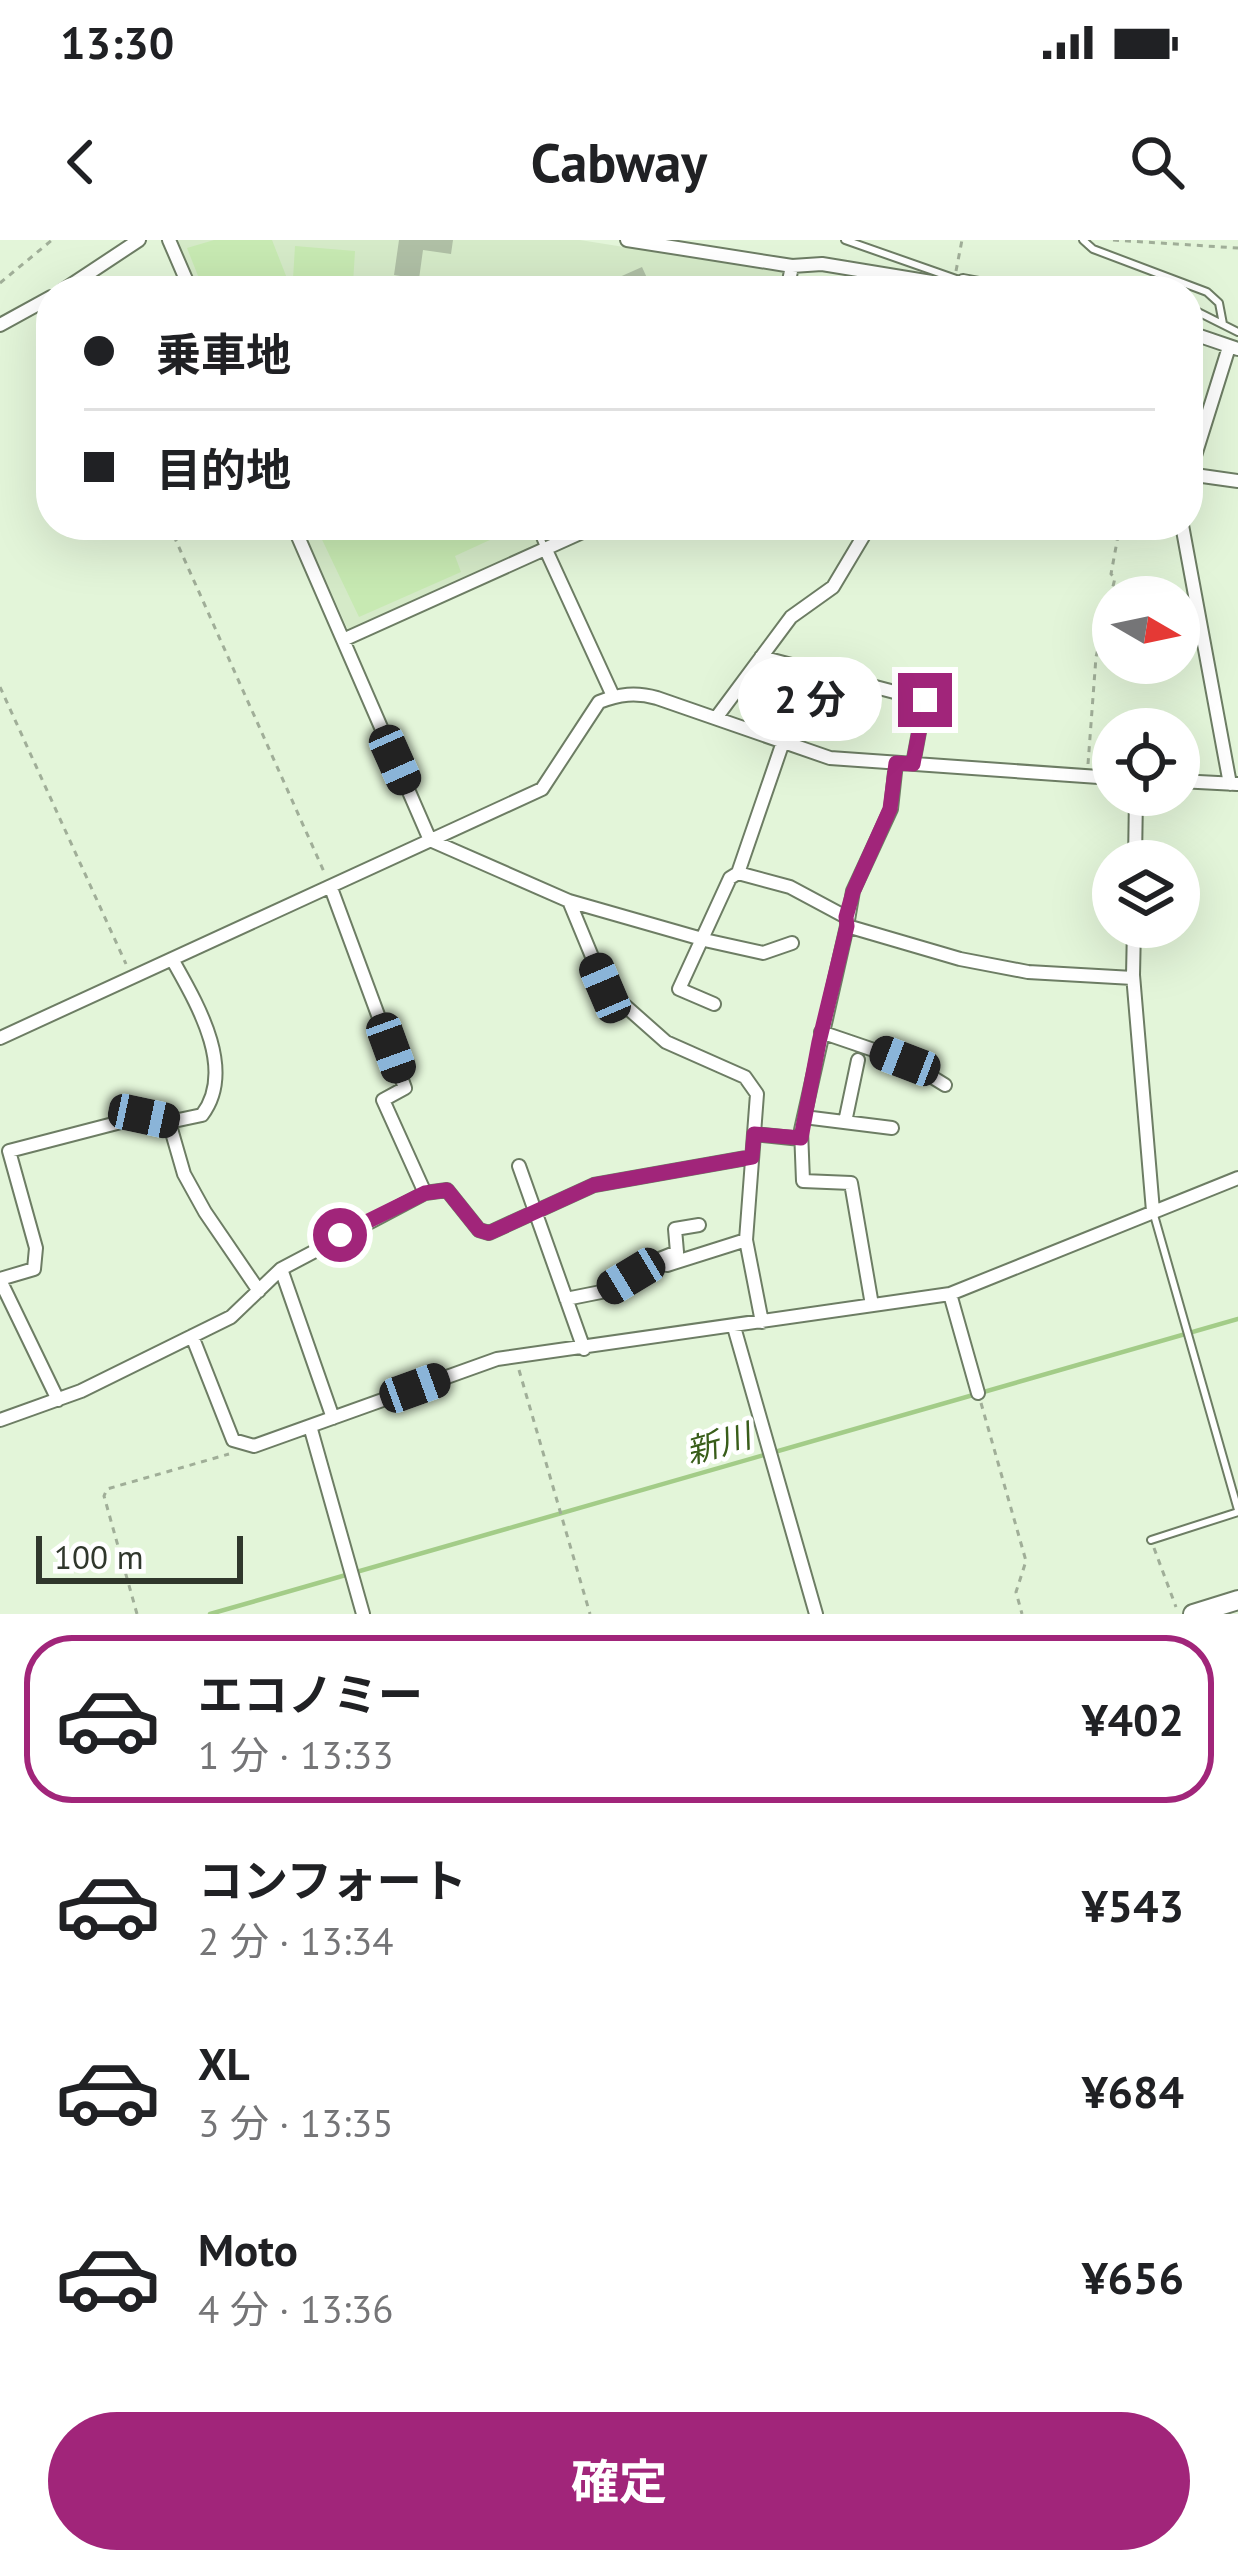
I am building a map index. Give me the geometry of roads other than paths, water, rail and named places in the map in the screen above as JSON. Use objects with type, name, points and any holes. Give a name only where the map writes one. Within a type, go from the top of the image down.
[{"type":"main road","points":[[1193,1614],[1238,1600]]},
{"type":"street","points":[[85,276],[139,240]]},
{"type":"street","points":[[169,240],[185,276]]},
{"type":"street","points":[[628,240],[792,266],[822,264],[905,276]]},
{"type":"street","points":[[790,276],[792,266]]},
{"type":"street","points":[[0,326],[36,306]]},
{"type":"street","points":[[1203,337],[1234,348],[1203,435]]},
{"type":"street","points":[[1203,479],[1238,484]]},
{"type":"street","points":[[300,540],[430,840],[569,901],[702,939],[764,953],[792,943]]},
{"type":"street","points":[[343,640],[567,540]]},
{"type":"street","points":[[716,718],[791,617],[833,587],[861,540]]},
{"type":"street","points":[[1185,540],[1234,784],[1200,782]]},
{"type":"street","points":[[546,550],[613,697]]},
{"type":"street","points":[[761,657],[925,700],[913,764]]},
{"type":"street","points":[[0,1038],[542,789],[599,702],[613,697],[640,693],[830,758],[1092,776]]},
{"type":"street","points":[[714,1004],[679,989],[730,878],[738,873],[782,742]]},
{"type":"street","points":[[872,1305],[851,1184],[803,1181],[801,1138],[853,892],[890,809],[896,763]]},
{"type":"street","points":[[738,873],[790,887],[846,921],[960,959],[1028,972],[1133,978]]},
{"type":"street","points":[[332,888],[405,1088],[383,1100],[425,1193]]},
{"type":"street","points":[[569,901],[605,988],[666,1042],[745,1077],[757,1094],[746,1240],[762,1322]]},
{"type":"street","points":[[1134,948],[1153,1211]]},
{"type":"street","points":[[58,1400],[0,1280],[34,1269],[36,1248],[9,1151],[144,1116],[170,1122],[202,1115],[211,1104],[216,1081],[202,1014],[172,959]]},
{"type":"street","points":[[821,1031],[905,1061],[945,1085]]},
{"type":"street","points":[[845,1122],[858,1060]]},
{"type":"street","points":[[804,1117],[892,1128]]},
{"type":"street","points":[[170,1122],[184,1174],[259,1291]]},
{"type":"street","points":[[754,1134],[801,1138]]},
{"type":"street","points":[[0,1420],[58,1400],[231,1317],[281,1269],[425,1193],[447,1190],[479,1230],[489,1233],[594,1185],[752,1157]]},
{"type":"street","points":[[519,1166],[584,1348]]},
{"type":"street","points":[[192,1336],[233,1440],[254,1446],[497,1359],[950,1294],[1238,1178]]},
{"type":"street","points":[[566,1299],[606,1291],[677,1252],[675,1228],[699,1225]]},
{"type":"street","points":[[656,1261],[667,1265],[746,1240]]},
{"type":"street","points":[[281,1269],[333,1418]]},
{"type":"street","points":[[950,1294],[979,1393]]},
{"type":"street","points":[[734,1327],[816,1614]]},
{"type":"street","points":[[310,1426],[363,1614]]},
{"type":"lane","points":[[845,240],[940,276]]},
{"type":"lane","points":[[1083,240],[1093,249],[1165,276]]},
{"type":"lane","points":[[1203,290],[1219,303],[1223,324]]},
{"type":"lane","points":[[1203,315],[1238,332]]},
{"type":"lane","points":[[542,540],[546,550]]},
{"type":"lane","points":[[1151,1540],[1238,1511],[1153,1211]]},
{"type":"waterway","name":"新川","points":[[210,1614],[1238,1319]]}]
